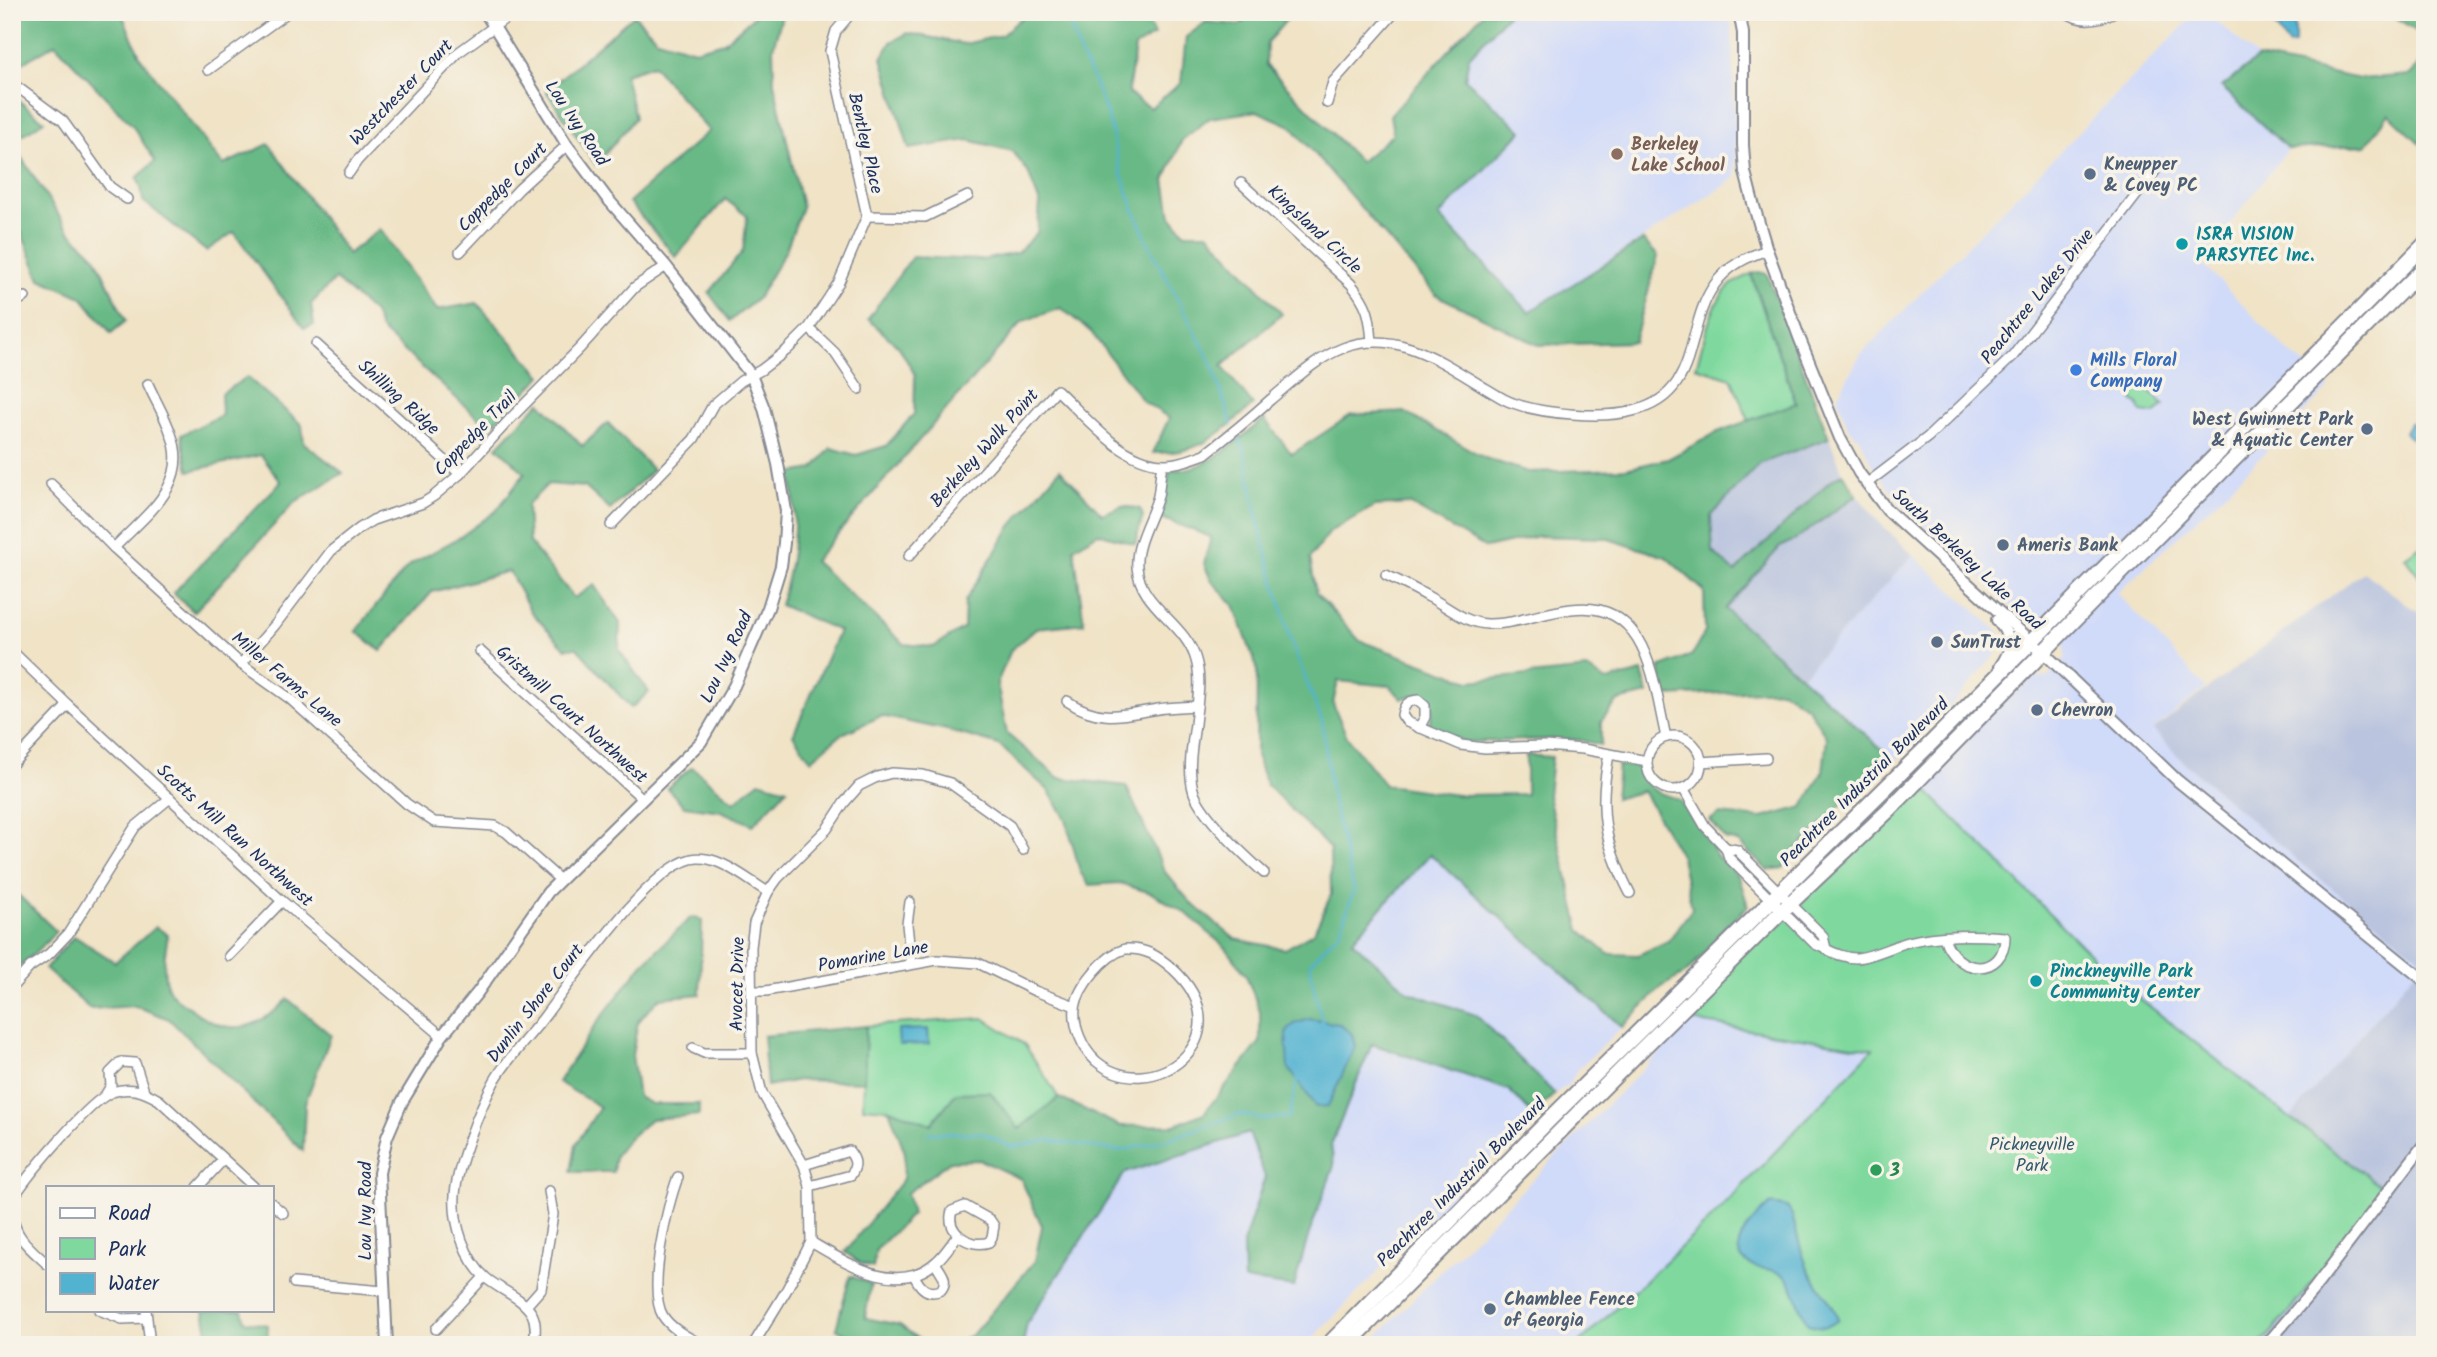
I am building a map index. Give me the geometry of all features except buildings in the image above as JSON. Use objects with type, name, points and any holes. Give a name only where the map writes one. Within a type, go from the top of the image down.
[{"type":"highway","name":"Peachtree Industrial Boulevard","points":[[1347,1345],[1781,901],[1992,680],[2425,244]]},
{"type":"highway","name":"Peachtree Industrial Boulevard","points":[[1328,1345],[1551,1118],[1781,901],[1889,810],[2425,267]]},
{"type":"street","points":[[208,70],[288,12]]},
{"type":"street","name":"Lou Ivy Road","points":[[387,1345],[379,1173],[387,1137],[416,1076],[442,1036],[478,992],[559,879],[701,742],[734,686],[768,608],[781,566],[786,511],[764,408],[751,375],[567,145],[485,12]]},
{"type":"street","name":"Westchester Court","points":[[349,173],[357,161],[459,52],[514,12]]},
{"type":"street","name":"Bentley Place","points":[[611,525],[694,439],[713,405],[741,381],[787,350],[809,328],[839,282],[867,216],[830,51],[836,31],[852,12]]},
{"type":"street","points":[[1327,103],[1333,82],[1395,12]]},
{"type":"street","name":"South Berkeley Lake Road","points":[[1739,12],[1743,33],[1745,172],[1767,250],[1840,438],[1866,484],[1887,510],[2043,652],[2178,781],[2425,981]]},
{"type":"street","points":[[2066,12],[2070,16],[2089,20],[2114,12]]},
{"type":"street","points":[[12,83],[63,121],[110,187],[127,199]]},
{"type":"street","name":"Coppedge Court","points":[[460,252],[519,189],[567,145]]},
{"type":"street","name":"Peachtree Lakes Drive","points":[[1866,484],[1928,437],[2012,356],[2155,171]]},
{"type":"street","name":"Kingsland Circle","points":[[1241,183],[1352,284],[1365,301],[1370,315],[1372,342]]},
{"type":"street","points":[[867,216],[925,217],[968,196]]},
{"type":"street","points":[[1264,873],[1205,814],[1194,792],[1190,766],[1200,683],[1196,659],[1186,638],[1142,588],[1136,566],[1158,495],[1162,464],[1182,462],[1205,454],[1319,360],[1344,348],[1372,342],[1397,344],[1429,354],[1511,402],[1543,412],[1611,414],[1634,411],[1656,401],[1673,387],[1686,368],[1713,286],[1727,270],[1746,257],[1767,250]]},
{"type":"street","name":"Coppedge Trail","points":[[241,664],[275,625],[331,551],[345,538],[373,520],[423,503],[460,474],[635,287],[666,266]]},
{"type":"street","points":[[12,303],[25,297]]},
{"type":"street","points":[[809,328],[835,354],[859,388]]},
{"type":"street","name":"Shilling Ridge","points":[[316,344],[460,474]]},
{"type":"street","points":[[114,548],[162,498],[173,479],[175,445],[148,383]]},
{"type":"street","name":"Berkeley Walk Point","points":[[909,556],[1057,390],[1123,449],[1162,464]]},
{"type":"street","name":"Miller Farms Lane","points":[[51,484],[114,548],[241,664],[289,698],[419,813],[434,822],[495,826],[506,832],[559,879]]},
{"type":"street","points":[[1386,575],[1468,620],[1487,624],[1571,608],[1594,608],[1618,617],[1637,635],[1647,653],[1666,737]]},
{"type":"street","points":[[1968,586],[2009,638],[2009,653],[1992,680]]},
{"type":"street","name":"Scotts Mill Run Northwest","points":[[12,651],[282,901],[442,1036]]},
{"type":"street","name":"Gristmill Court Northwest","points":[[480,651],[643,799]]},
{"type":"street","points":[[1067,701],[1080,710],[1118,717],[1168,707],[1197,706]]},
{"type":"street","points":[[12,764],[68,705]]},
{"type":"street","points":[[1419,727],[1461,745],[1485,748],[1545,746],[1583,749],[1647,761]]},
{"type":"street","points":[[1677,736],[1687,740],[1698,751],[1700,762],[1697,775],[1683,788],[1667,789],[1658,784],[1648,772],[1647,761],[1652,748],[1666,737],[1677,736]]},
{"type":"street","points":[[1608,755],[1602,810],[1607,837],[1630,893]]},
{"type":"street","points":[[1700,762],[1766,758]]},
{"type":"street","name":"Avocet Drive","points":[[754,1345],[811,1242],[810,1186],[804,1164],[762,1093],[752,1053],[752,936],[757,914],[768,892],[778,878],[827,829],[859,786],[892,773],[923,775],[950,783],[1010,826],[1023,850]]},
{"type":"street","points":[[1683,788],[1705,826],[1726,848],[1737,850],[1781,901],[1823,936],[1826,949],[1845,957],[1862,958],[1911,942],[1944,937],[2006,937],[2005,945],[1994,962],[1974,967],[1956,960],[1944,937]]},
{"type":"street","points":[[12,987],[30,967],[49,954],[68,934],[135,827],[170,799]]},
{"type":"street","name":"Dunlin Shore Court","points":[[484,1277],[470,1258],[458,1227],[455,1195],[465,1150],[496,1080],[624,913],[669,869],[690,859],[713,860],[768,892]]},
{"type":"street","points":[[229,956],[282,901]]},
{"type":"street","points":[[910,902],[907,923],[911,964]]},
{"type":"street","points":[[1135,949],[1151,953],[1175,971],[1196,996],[1201,1023],[1192,1048],[1176,1065],[1154,1074],[1130,1075],[1107,1068],[1089,1054],[1080,1038],[1075,1006],[1088,980],[1102,962],[1118,951],[1135,949]]},
{"type":"street","name":"Pomarine Lane","points":[[752,991],[766,991],[937,960],[978,963],[1035,991],[1075,1006]]},
{"type":"street","points":[[693,1048],[704,1053],[752,1053]]},
{"type":"street","points":[[12,1200],[41,1163],[110,1091],[110,1073],[121,1062],[135,1063],[144,1091]]},
{"type":"street","points":[[102,1098],[114,1092],[133,1089],[144,1091],[159,1100],[253,1186]]},
{"type":"street","points":[[2266,1345],[2313,1290],[2425,1143]]},
{"type":"street","points":[[804,1164],[849,1151],[855,1159],[856,1168],[851,1175],[810,1186]]},
{"type":"street","points":[[199,1186],[223,1160]]},
{"type":"street","points":[[677,1177],[657,1270],[656,1297],[663,1315],[675,1329],[702,1345]]},
{"type":"street","points":[[526,1306],[541,1289],[553,1214],[549,1191]]},
{"type":"street","points":[[273,1205],[283,1213]]},
{"type":"street","points":[[965,1206],[990,1220],[994,1226],[992,1237],[984,1244],[958,1236],[951,1226],[950,1218],[952,1211],[958,1207],[965,1206]]},
{"type":"street","points":[[12,1213],[14,1230],[46,1263]]},
{"type":"street","points":[[811,1242],[850,1265],[879,1276],[897,1277],[914,1275],[935,1262],[958,1236]]},
{"type":"street","points":[[914,1275],[920,1286],[926,1290],[941,1290],[945,1281],[944,1275],[935,1262]]},
{"type":"street","points":[[436,1329],[484,1277],[526,1306],[533,1315],[534,1345]]},
{"type":"street","points":[[294,1283],[383,1291]]},
{"type":"street","points":[[104,1312],[122,1319],[146,1314],[150,1345]]},
{"type":"shaded area","name":"Berkeley Lake School","points":[[1511,12],[1728,12],[1732,28],[1736,178],[1529,312],[1438,215],[1521,131],[1465,79],[1469,58]]},
{"type":"shaded area","points":[[2197,12],[2207,12],[2258,58],[2223,88],[2288,149],[2201,262],[2288,351],[2330,387],[2216,502],[2117,593],[2206,688],[2153,729],[2185,763],[2304,866],[2424,961],[2290,1118],[2113,976],[1910,774],[2031,680],[2038,676],[2047,678],[2066,657],[2065,645],[2038,617],[2024,619],[1902,506],[1873,466],[1861,441],[1848,427],[1837,397],[1860,355]]},
{"type":"shaded area","points":[[1829,438],[1843,473],[1830,481],[1735,572],[1713,552],[1711,516],[1759,464]]},
{"type":"shaded area","points":[[1857,495],[1880,523],[1913,555],[1801,677],[1724,609],[1780,547],[1796,539]]},
{"type":"shaded area","points":[[1913,555],[1998,631],[2001,648],[1953,704],[1897,760],[1801,677]]},
{"type":"shaded area","points":[[2363,572],[2425,617],[2425,1345],[2258,1345],[2271,1333],[2385,1189],[2290,1118],[2424,961],[2304,866],[2185,763],[2153,730]]},
{"type":"shaded area","points":[[1430,854],[1622,1027],[1578,1069],[1569,1084],[1555,1094],[1476,1015],[1409,992],[1352,941]]},
{"type":"shaded area","points":[[1691,1021],[1874,1049],[1713,1217],[1577,1345],[1368,1345]]},
{"type":"shaded area","points":[[1372,1044],[1509,1090],[1532,1114],[1496,1155],[1470,1174],[1463,1186],[1306,1345],[1023,1345],[1027,1323],[1125,1173],[1250,1132],[1265,1177],[1243,1244],[1294,1287],[1308,1237],[1334,1166],[1331,1145]]},
{"type":"green space","points":[[12,12],[121,12],[141,58],[223,165],[269,144],[348,254],[380,229],[437,310],[477,303],[542,376],[489,428],[380,329],[374,313],[335,279],[311,304],[314,325],[304,328],[234,232],[206,251],[143,201],[137,178],[155,161],[132,125],[55,44],[12,69]]},
{"type":"green space","points":[[759,12],[783,12],[773,48],[774,83],[802,207],[786,250],[758,298],[730,321],[709,293],[743,251],[747,216],[725,199],[676,257],[629,202],[709,131],[653,65],[625,74],[635,118],[596,165],[546,91],[634,15],[657,39],[695,50],[724,42]]},
{"type":"green space","points":[[1022,12],[1144,12],[1154,35],[1135,47],[1128,93],[1150,108],[1181,83],[1186,37],[1206,22],[1240,25],[1251,12],[1293,12],[1267,43],[1266,65],[1360,162],[1393,134],[1390,115],[1484,12],[1510,12],[1469,57],[1465,79],[1522,131],[1439,216],[1529,312],[1643,240],[1658,256],[1634,342],[1538,345],[1436,295],[1291,126],[1257,111],[1210,118],[1182,140],[1165,180],[1171,216],[1185,233],[1208,233],[1282,314],[1222,366],[1253,405],[1208,441],[1184,450],[1153,453],[1169,418],[1143,401],[1091,332],[1061,308],[1023,321],[814,561],[904,644],[933,647],[964,628],[965,601],[1011,526],[1060,469],[1102,514],[1122,506],[1140,509],[1143,516],[1135,544],[1098,533],[1074,548],[1084,623],[1036,628],[1011,650],[997,683],[1007,734],[1059,778],[1126,786],[1165,872],[1191,903],[1235,939],[1285,949],[1314,932],[1331,895],[1330,849],[1266,784],[1256,755],[1257,668],[1234,605],[1211,580],[1204,564],[1211,537],[1161,518],[1169,474],[1173,470],[1186,469],[1210,460],[1264,419],[1292,454],[1351,415],[1404,412],[1485,458],[1528,472],[1625,469],[1668,459],[1718,432],[1796,403],[1751,274],[1759,272],[1767,274],[1829,438],[1759,464],[1711,516],[1713,552],[1735,572],[1830,481],[1843,473],[1857,495],[1796,539],[1780,547],[1725,609],[1890,756],[1796,850],[1783,868],[1767,870],[1738,842],[1725,839],[1710,820],[1719,814],[1762,818],[1803,807],[1823,771],[1827,738],[1807,707],[1781,690],[1667,696],[1659,668],[1692,655],[1705,632],[1704,591],[1666,557],[1605,538],[1538,536],[1486,548],[1409,504],[1375,506],[1331,531],[1310,558],[1316,593],[1360,641],[1470,681],[1587,669],[1607,681],[1642,672],[1648,694],[1618,701],[1601,721],[1601,745],[1558,739],[1466,742],[1430,728],[1428,724],[1431,704],[1423,696],[1402,699],[1390,686],[1338,681],[1333,704],[1347,737],[1385,785],[1457,795],[1526,794],[1526,755],[1552,757],[1548,796],[1580,930],[1608,954],[1638,955],[1668,941],[1692,909],[1681,857],[1643,791],[1615,799],[1618,765],[1637,767],[1651,788],[1680,801],[1711,843],[1716,855],[1739,877],[1748,906],[1721,931],[1709,949],[1686,973],[1663,986],[1622,1027],[1430,854],[1352,941],[1409,992],[1476,1015],[1555,1094],[1532,1114],[1509,1090],[1372,1044],[1331,1145],[1334,1166],[1308,1237],[1294,1287],[1244,1280],[1243,1244],[1265,1177],[1249,1133],[1125,1173],[1027,1323],[1023,1345],[951,1345],[972,1335],[1035,1261],[1042,1226],[1021,1179],[980,1160],[950,1161],[907,1193],[912,1214],[876,1250],[873,1268],[860,1263],[845,1252],[903,1179],[905,1153],[889,1109],[931,1124],[956,1093],[990,1092],[1019,1129],[1059,1098],[1120,1126],[1175,1125],[1204,1113],[1260,1042],[1260,1012],[1246,975],[1226,948],[1186,913],[1151,893],[1119,883],[1089,885],[1080,872],[1066,819],[1048,790],[999,745],[947,730],[881,716],[840,735],[811,760],[793,735],[839,631],[780,605],[793,540],[794,506],[790,473],[813,469],[831,448],[856,455],[886,446],[914,414],[915,375],[899,347],[868,319],[912,257],[981,260],[1017,253],[1037,233],[1040,204],[1028,172],[1012,151],[968,140],[909,149],[882,58],[891,42],[908,33],[965,44],[1002,35],[1022,17]]},
{"type":"green space","points":[[2393,12],[2425,12],[2425,37],[2395,17]]},
{"type":"green space","points":[[2258,58],[2360,79],[2410,75],[2425,58],[2425,148],[2389,114],[2366,145],[2288,149],[2222,87]]},
{"type":"green space","points":[[12,95],[44,121],[12,142]]},
{"type":"green space","points":[[12,143],[69,231],[95,256],[126,321],[111,333],[82,297],[40,279],[12,209]]},
{"type":"green space","points":[[1751,274],[1796,404],[1749,421],[1731,378],[1696,367],[1718,301],[1731,285]]},
{"type":"green space","points":[[247,377],[302,425],[304,443],[343,473],[295,502],[194,612],[173,593],[281,482],[261,455],[189,471],[181,435],[222,415],[221,394]]},
{"type":"green space","points":[[2142,384],[2164,405],[2155,414],[2141,412],[2138,404],[2134,402],[2129,390]]},
{"type":"green space","points":[[540,402],[582,446],[608,423],[653,470],[610,510],[585,487],[548,484],[527,505],[529,542],[574,598],[594,585],[620,623],[619,650],[649,692],[631,708],[577,648],[565,648],[531,612],[509,571],[432,592],[381,651],[356,631],[408,566],[460,537],[496,511],[525,473],[497,447]]},
{"type":"green space","points":[[2425,543],[2425,584],[2405,557]]},
{"type":"green space","points":[[692,767],[734,802],[759,781],[787,789],[753,825],[721,811],[684,806],[667,788]]},
{"type":"green space","name":"Pickneyville Park","points":[[1910,774],[2113,977],[2290,1118],[2385,1189],[2336,1254],[2258,1345],[1577,1345],[1713,1217],[1873,1049],[1691,1021],[1741,937]]},
{"type":"green space","points":[[12,889],[56,931],[14,971]]},
{"type":"green space","points":[[691,917],[702,920],[700,994],[660,998],[638,1021],[632,1055],[638,1097],[651,1104],[699,1104],[699,1115],[651,1119],[629,1138],[615,1156],[613,1172],[571,1172],[576,1144],[600,1107],[558,1082],[596,1024],[642,965]]},
{"type":"green space","points":[[156,927],[168,935],[164,972],[171,993],[206,1019],[231,1027],[242,1027],[265,1018],[288,999],[331,1035],[305,1103],[303,1151],[169,1019],[135,1006],[90,1009],[45,969],[74,936],[115,962]]},
{"type":"green space","points":[[984,1018],[1025,1045],[1059,1098],[1019,1129],[956,1093],[931,1124],[889,1109],[863,1107],[866,1026]]},
{"type":"green space","points":[[866,1026],[864,1082],[799,1080],[767,1086],[763,1036]]},
{"type":"green space","points":[[850,1276],[871,1284],[865,1318],[900,1325],[922,1342],[934,1345],[866,1345],[836,1329]]},
{"type":"green space","points":[[204,1312],[243,1312],[245,1321],[268,1325],[267,1345],[216,1345],[209,1338]]},
{"type":"water","points":[[2265,12],[2298,12],[2295,19],[2295,44],[2288,45]]},
{"type":"water","points":[[2425,411],[2425,437],[2411,438],[2405,432],[2410,423],[2418,422]]},
{"type":"water","points":[[1310,1019],[1339,1024],[1352,1034],[1355,1047],[1328,1106],[1316,1107],[1288,1067],[1286,1033],[1294,1024]]},
{"type":"water","points":[[928,1029],[929,1044],[899,1045],[898,1030]]},
{"type":"water","points":[[1771,1204],[1787,1207],[1792,1215],[1808,1268],[1836,1314],[1838,1320],[1831,1325],[1820,1327],[1808,1324],[1785,1276],[1753,1266],[1741,1257],[1740,1241],[1744,1232]]},
{"type":"waterway","points":[[1066,12],[1079,51],[1109,120],[1121,173],[1134,210],[1148,243],[1212,364],[1232,425]]},
{"type":"waterway","points":[[1238,437],[1244,450],[1261,534],[1293,647],[1322,721],[1332,798],[1354,890],[1340,931],[1310,963],[1323,1024]]},
{"type":"waterway","points":[[928,1133],[982,1133],[1012,1147],[1048,1140],[1120,1151],[1169,1139],[1240,1114],[1261,1119],[1289,1117],[1298,1077]]},
{"type":"place","name":"Berkeley Lake School","points":[[1617,154]]},
{"type":"place","name":"Kneupper & Covey PC","points":[[2090,174]]},
{"type":"place","name":"ISRA VISION PARSYTEC Inc.","points":[[2182,244]]},
{"type":"place","name":"Mills Floral Company","points":[[2076,370]]},
{"type":"place","name":"West Gwinnett Park & Aquatic Center","points":[[2367,429]]},
{"type":"place","name":"Ameris Bank","points":[[2003,545]]},
{"type":"place","name":"SunTrust","points":[[1937,642]]},
{"type":"place","name":"Chevron","points":[[2037,710]]},
{"type":"place","name":"Pinckneyville Park Community Center","points":[[2036,981]]},
{"type":"place","name":"3","points":[[1876,1170]]},
{"type":"place","name":"Chamblee Fence of Georgia","points":[[1490,1309]]}]
